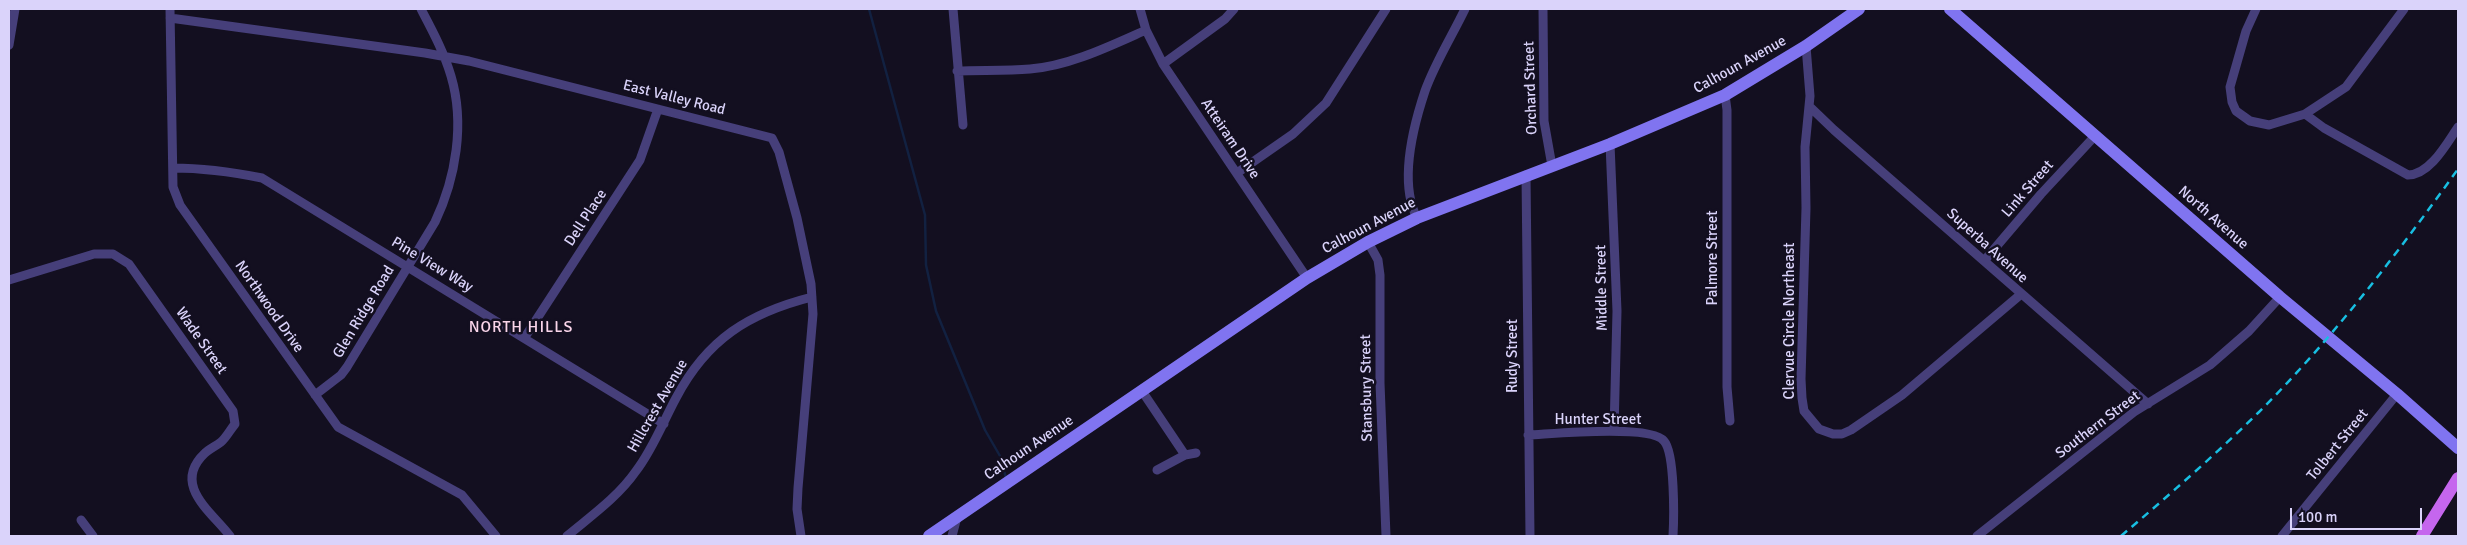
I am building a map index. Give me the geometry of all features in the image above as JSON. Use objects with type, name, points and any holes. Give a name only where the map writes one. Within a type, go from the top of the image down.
[{"type":"main road","points":[[2422,536],[2458,478]]},
{"type":"street","points":[[9,46],[15,9]]},
{"type":"street","name":"Glen Ridge Road","points":[[315,395],[341,375],[347,367],[435,222],[446,199],[454,173],[457,146],[455,98],[451,76],[444,56],[421,9]]},
{"type":"street","points":[[953,9],[963,125]]},
{"type":"street","name":"Atteiram Drive","points":[[1140,9],[1146,30],[1163,64],[1308,278]]},
{"type":"street","points":[[1163,64],[1225,19],[1234,9]]},
{"type":"street","points":[[1236,173],[1293,134],[1326,103],[1386,9]]},
{"type":"street","points":[[1416,218],[1409,195],[1408,172],[1415,128],[1425,90],[1464,9]]},
{"type":"street","name":"Orchard Street","points":[[1543,9],[1544,121],[1552,166]]},
{"type":"street","name":"Calhoun Avenue","points":[[929,536],[1308,278],[1368,242],[1416,218],[1610,144],[1725,95],[1806,46],[1859,9]]},
{"type":"street","name":"North Avenue","points":[[1950,9],[2094,137],[2458,448]]},
{"type":"street","points":[[2256,9],[2246,31],[2230,87],[2232,102],[2236,111],[2245,118],[2260,125],[2278,123],[2305,114],[2346,86],[2404,9]]},
{"type":"street","name":"East Valley Road","points":[[170,13],[444,56],[765,135],[775,142],[797,218],[812,297],[812,338],[797,509],[801,536]]},
{"type":"street","name":"Northwood Drive","points":[[170,13],[173,188],[180,205],[338,427],[462,495],[496,536]]},
{"type":"street","points":[[957,71],[1031,69],[1049,66],[1116,44],[1146,30]]},
{"type":"street","name":"Clervue Circle Northeast","points":[[1806,46],[1809,106],[1805,147],[1806,208],[1801,379],[1804,411],[1819,429],[1826,433],[1842,434],[1867,420],[1902,395],[2020,295]]},
{"type":"street","name":"Palmore Street","points":[[1725,95],[1727,110],[1727,378],[1730,421]]},
{"type":"street","name":"Superba Avenue","points":[[1809,106],[2020,295],[2148,404]]},
{"type":"street","name":"Dell Place","points":[[525,337],[640,160],[658,108]]},
{"type":"street","points":[[2305,114],[2324,128],[2408,175],[2414,175],[2424,170],[2458,127]]},
{"type":"street","name":"Link Street","points":[[1984,261],[2041,194],[2094,137]]},
{"type":"street","name":"Middle Street","points":[[1610,144],[1617,310],[1614,431]]},
{"type":"street","name":"Pine View Way","points":[[173,168],[196,168],[262,178],[525,337],[664,424]]},
{"type":"street","name":"Rudy Street","points":[[1526,175],[1530,536]]},
{"type":"street","name":"Stansbury Street","points":[[1368,242],[1378,260],[1380,275],[1380,383],[1386,536]]},
{"type":"street","name":"Wade Street","points":[[9,280],[94,254],[113,254],[128,264],[233,411],[234,424],[223,441],[205,453],[197,463],[192,476],[193,489],[200,504],[218,520],[230,536]]},
{"type":"street","name":"Hillcrest Avenue","points":[[567,536],[622,489],[636,471],[664,424],[687,379],[710,349],[728,334],[762,312],[812,297]]},
{"type":"street","name":"Southern Street","points":[[1977,536],[2134,412],[2195,375],[2229,350],[2280,297]]},
{"type":"street","points":[[1142,391],[1185,455]]},
{"type":"street","name":"Tolbert Street","points":[[2282,536],[2397,394]]},
{"type":"street","name":"Hunter Street","points":[[1528,435],[1614,431],[1657,435],[1665,442],[1670,457],[1673,536]]},
{"type":"street","points":[[1157,470],[1185,455],[1196,452]]},
{"type":"street","points":[[952,536],[957,517]]},
{"type":"street","points":[[81,520],[93,536]]},
{"type":"waterway","points":[[869,9],[925,215],[926,265],[936,311],[985,430],[1000,456],[1006,478]]},
{"type":"railway","points":[[2121,536],[2174,491],[2259,412],[2313,355],[2363,295],[2458,169]]},
{"type":"district","name":"NORTH HILLS","points":[[521,328]]}]
